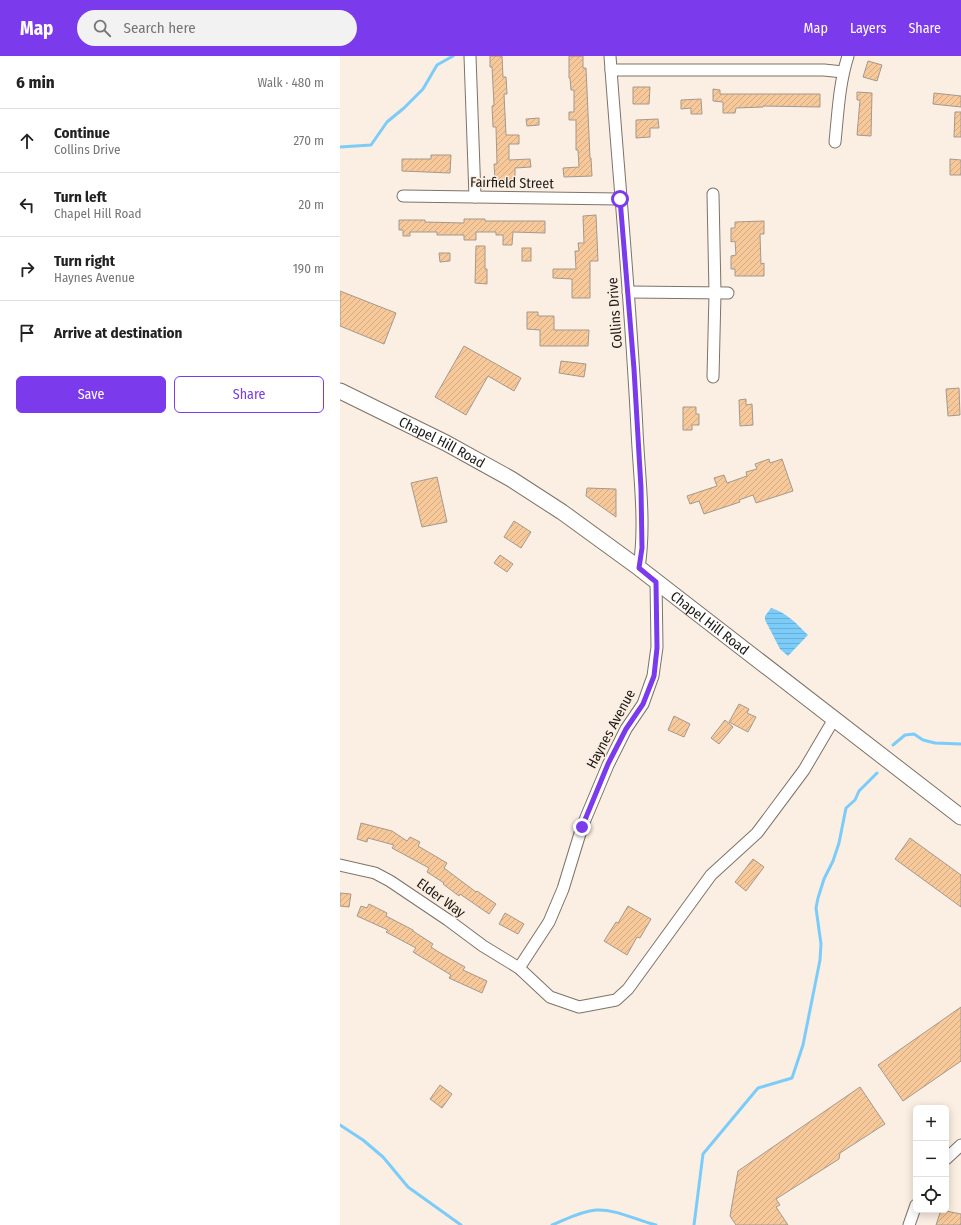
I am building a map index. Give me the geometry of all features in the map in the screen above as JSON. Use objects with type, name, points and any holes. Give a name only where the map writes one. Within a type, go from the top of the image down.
[{"type":"main road","name":"Chapel Hill Road","points":[[340,391],[446,443],[511,479],[559,510],[639,568],[961,817]]},
{"type":"street","points":[[470,56],[475,197]]},
{"type":"street","name":"Collins Drive","points":[[610,56],[634,369],[641,488],[642,548],[639,568]]},
{"type":"street","points":[[835,142],[843,72],[848,56]]},
{"type":"street","points":[[611,70],[824,70],[843,72]]},
{"type":"street","points":[[713,194],[715,293],[713,377]]},
{"type":"street","name":"Fairfield Street","points":[[403,196],[620,199]]},
{"type":"street","points":[[628,292],[728,293]]},
{"type":"street","name":"Haynes Avenue","points":[[519,968],[549,922],[563,889],[582,827],[608,764],[626,729],[643,704],[654,676],[657,648],[656,582]]},
{"type":"street","name":"Elder Way","points":[[340,866],[375,873],[390,881],[448,920],[483,946],[519,968],[550,997],[580,1007],[616,1000],[628,989],[711,875],[757,833],[804,770],[834,719]]},
{"type":"street","points":[[949,1157],[960,1148]]},
{"type":"street","points":[[909,1225],[913,1213]]},
{"type":"water","points":[[771,608],[782,612],[808,635],[788,656],[780,649],[765,620],[765,616]]},
{"type":"building","points":[[490,56],[502,56],[503,77],[506,77],[507,94],[504,94],[506,135],[519,135],[519,144],[509,144],[509,160],[530,159],[531,167],[515,168],[515,179],[495,180],[494,164],[497,164],[496,127],[493,127],[492,106],[494,105]]},
{"type":"building","points":[[569,56],[583,56],[583,68],[586,68],[592,176],[564,177],[563,168],[579,167],[578,150],[576,150],[576,120],[569,120],[569,112],[574,112],[574,90],[571,90],[569,78]]},
{"type":"building","points":[[868,61],[882,65],[877,81],[863,77]]},
{"type":"building","points":[[633,87],[650,87],[649,104],[633,104]]},
{"type":"building","points":[[713,89],[720,90],[720,94],[820,94],[820,107],[763,106],[736,108],[735,113],[723,113],[723,102],[713,101]]},
{"type":"building","points":[[857,92],[872,93],[871,136],[857,135],[860,100],[857,100]]},
{"type":"building","points":[[934,93],[961,96],[961,107],[933,104]]},
{"type":"building","points":[[701,99],[702,114],[691,114],[691,108],[681,109],[681,100]]},
{"type":"building","points":[[955,112],[961,112],[961,137],[954,137]]},
{"type":"building","points":[[539,118],[539,125],[527,126],[526,119]]},
{"type":"building","points":[[658,119],[659,128],[650,128],[650,137],[636,138],[636,120]]},
{"type":"building","points":[[431,155],[451,155],[450,173],[402,171],[402,159],[431,159]]},
{"type":"building","points":[[950,159],[961,160],[961,175],[950,175]]},
{"type":"building","points":[[596,215],[598,261],[590,261],[590,298],[572,298],[572,279],[553,278],[553,269],[576,269],[575,251],[579,251],[578,243],[584,243],[583,216]]},
{"type":"building","points":[[464,219],[485,219],[485,221],[545,221],[545,233],[513,232],[512,245],[503,245],[503,235],[496,235],[496,232],[476,232],[476,240],[464,240],[464,235],[437,235],[437,232],[410,232],[410,236],[403,236],[403,230],[399,230],[399,220],[464,223]]},
{"type":"building","points":[[764,221],[764,234],[760,234],[761,264],[764,263],[764,276],[735,276],[735,269],[731,269],[731,256],[736,255],[735,241],[731,242],[731,228],[735,228],[735,222]]},
{"type":"building","points":[[476,246],[485,246],[485,269],[487,269],[487,284],[475,283]]},
{"type":"building","points":[[522,248],[531,248],[531,261],[522,261]]},
{"type":"building","points":[[439,253],[450,253],[450,261],[440,262]]},
{"type":"building","points":[[340,291],[396,313],[384,344],[340,326]]},
{"type":"building","points":[[527,312],[538,312],[538,316],[554,316],[554,330],[589,330],[588,346],[540,346],[540,330],[527,329]]},
{"type":"building","points":[[464,346],[521,378],[514,391],[488,376],[466,415],[435,397]]},
{"type":"building","points":[[561,361],[586,364],[584,377],[559,373]]},
{"type":"building","points":[[959,388],[960,415],[948,416],[946,389]]},
{"type":"building","points":[[746,399],[746,405],[752,404],[753,425],[740,426],[739,400]]},
{"type":"building","points":[[683,407],[696,407],[696,414],[699,414],[699,425],[692,425],[692,430],[683,430]]},
{"type":"building","points":[[769,459],[770,463],[782,459],[793,491],[756,503],[753,495],[739,500],[740,502],[704,514],[699,501],[690,504],[687,496],[717,486],[714,478],[724,475],[727,483],[747,476],[746,472],[757,469],[755,464]]},
{"type":"building","points":[[437,477],[447,522],[422,527],[411,483]]},
{"type":"building","points":[[587,488],[616,489],[616,517],[586,496]]},
{"type":"building","points":[[514,521],[531,532],[521,548],[504,537]]},
{"type":"building","points":[[500,555],[513,564],[507,572],[494,563]]},
{"type":"building","points":[[739,704],[749,709],[747,713],[756,717],[748,732],[729,722]]},
{"type":"building","points":[[674,716],[690,724],[684,737],[668,730]]},
{"type":"building","points":[[725,720],[733,727],[719,744],[711,738]]},
{"type":"building","points":[[361,823],[392,831],[407,841],[410,837],[420,842],[418,846],[447,863],[444,868],[476,892],[477,891],[496,904],[489,914],[460,894],[459,896],[443,884],[444,883],[427,872],[429,868],[392,848],[394,845],[368,838],[367,842],[357,839]]},
{"type":"building","points":[[910,838],[961,875],[961,907],[895,859]]},
{"type":"building","points":[[753,859],[764,867],[746,891],[735,882]]},
{"type":"building","points":[[340,893],[351,894],[349,907],[340,906]]},
{"type":"building","points":[[369,904],[387,913],[386,916],[413,930],[433,944],[431,947],[465,967],[463,970],[487,981],[482,993],[449,978],[451,975],[413,952],[416,948],[386,932],[388,930],[357,916],[361,906],[367,908]]},
{"type":"building","points":[[628,906],[651,919],[640,938],[637,937],[627,955],[604,941],[616,922],[618,923]]},
{"type":"building","points":[[505,913],[524,924],[518,934],[499,924]]},
{"type":"building","points":[[961,1007],[961,1061],[903,1101],[878,1065]]},
{"type":"building","points":[[440,1085],[452,1094],[442,1108],[430,1099]]},
{"type":"building","points":[[860,1087],[885,1124],[840,1153],[839,1159],[776,1199],[780,1205],[776,1207],[788,1225],[736,1225],[730,1216],[738,1171]]},
{"type":"building","points":[[949,1212],[961,1214],[961,1225],[936,1225],[940,1213],[949,1213]]},
{"type":"waterway","points":[[340,147],[371,145],[387,122],[423,89],[437,65],[453,56]]},
{"type":"waterway","points":[[893,745],[905,735],[914,734],[923,740],[935,743],[961,744]]},
{"type":"waterway","points":[[694,1225],[703,1154],[758,1088],[792,1078],[803,1045],[820,960],[821,944],[816,908],[818,898],[839,843],[846,808],[855,800],[859,791],[877,773]]},
{"type":"waterway","points":[[340,1125],[363,1140],[383,1157],[408,1187],[461,1225]]},
{"type":"waterway","points":[[552,1225],[579,1214],[596,1210],[611,1211],[656,1225]]},
{"type":"route","points":[[582,827],[608,764],[626,729],[643,704],[654,676],[657,648],[656,582],[639,568],[642,548],[641,488],[634,369],[620,199]]}]
